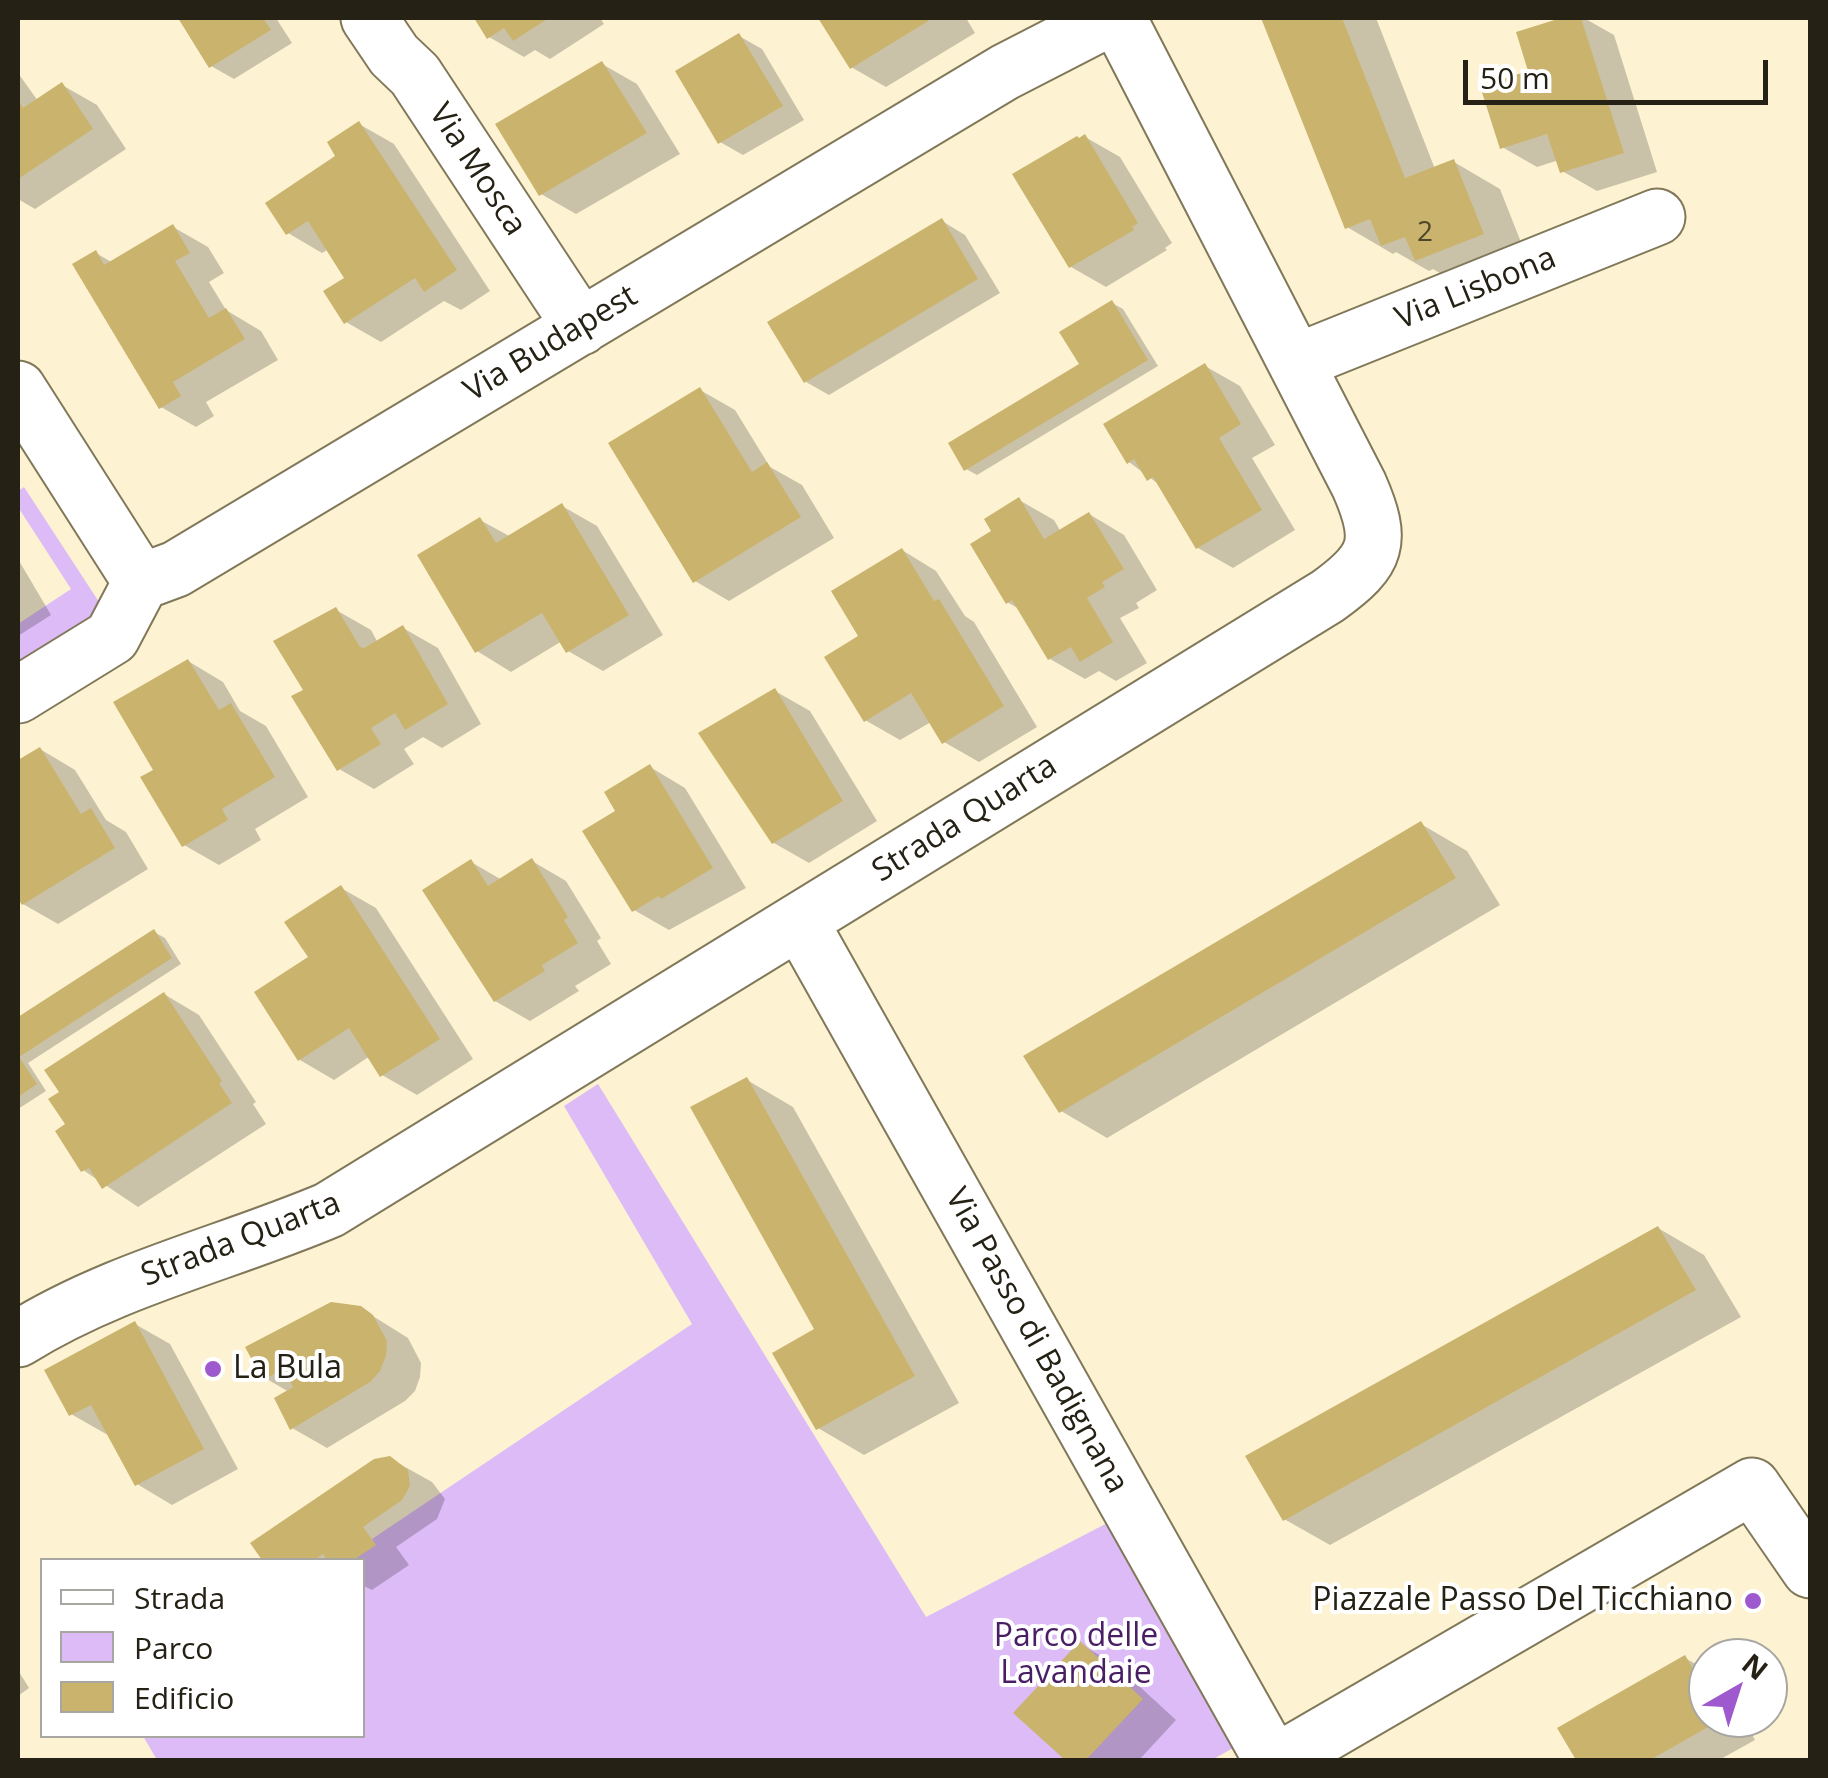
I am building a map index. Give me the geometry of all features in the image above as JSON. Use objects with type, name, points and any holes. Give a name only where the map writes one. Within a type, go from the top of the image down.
[{"type":"street","name":"Via Budapest","points":[[141,582],[176,569],[1005,72],[1110,18]]},
{"type":"street","name":"Strada Quarta","points":[[18,1339],[62,1311],[330,1210],[1354,577],[1374,546],[1372,520],[1359,484],[1118,18]]},
{"type":"street","name":"Via Mosca","points":[[378,32],[415,75],[580,327]]},
{"type":"street","name":"Via Lisbona","points":[[1296,362],[1657,217]]},
{"type":"street","points":[[18,388],[141,582],[112,637],[18,695]]},
{"type":"street","name":"Via Passo di Badignana","points":[[800,922],[1272,1760]]},
{"type":"street","points":[[1280,1760],[1752,1486],[1810,1570]]},
{"type":"green space","points":[[24,487],[101,605],[99,621],[18,675],[18,624],[71,589],[18,507],[18,491]]},
{"type":"green space","name":"Parco delle Lavandaie","points":[[598,1084],[926,1617],[1117,1518],[1247,1740],[1212,1760],[157,1760],[144,1738],[365,1738],[365,1558],[356,1558],[375,1545],[372,1539],[692,1324],[564,1106]]},
{"type":"building","points":[[178,18],[263,18],[271,30],[209,68]]},
{"type":"building","points":[[474,18],[549,18],[513,41],[504,28],[487,39]]},
{"type":"building","points":[[818,18],[933,18],[850,69]]},
{"type":"building","points":[[1261,18],[1342,18],[1405,178],[1454,159],[1484,234],[1415,261],[1405,237],[1381,246],[1370,219],[1345,229]]},
{"type":"building","points":[[1561,18],[1581,18],[1624,153],[1560,173],[1547,134],[1500,149],[1480,86],[1528,71],[1516,32]]},
{"type":"building","points":[[739,33],[783,106],[718,144],[675,71]]},
{"type":"building","points":[[602,61],[647,133],[539,196],[495,124]]},
{"type":"building","points":[[62,82],[93,129],[18,179],[18,100],[23,108]]},
{"type":"building","points":[[359,121],[457,270],[424,292],[415,278],[344,324],[323,291],[344,278],[308,221],[286,235],[265,203],[335,156],[327,142]]},
{"type":"building","points":[[1085,134],[1138,223],[1132,227],[1134,230],[1069,268],[1012,174]]},
{"type":"building","points":[[942,218],[978,279],[804,383],[767,322]]},
{"type":"building","points":[[173,224],[190,253],[175,261],[209,318],[226,308],[245,339],[173,382],[181,396],[159,409],[72,264],[96,250],[104,265]]},
{"type":"building","points":[[1112,300],[1148,360],[964,471],[948,443],[1079,364],[1059,332]]},
{"type":"building","points":[[1205,363],[1241,424],[1219,438],[1262,510],[1196,549],[1153,477],[1147,481],[1134,459],[1127,464],[1103,424]]},
{"type":"building","points":[[700,387],[752,472],[767,462],[801,517],[693,583],[608,443]]},
{"type":"building","points":[[1019,497],[1044,539],[1089,512],[1124,569],[1102,582],[1105,587],[1087,598],[1113,642],[1080,662],[1071,647],[1048,660],[1012,600],[1006,604],[970,544],[991,531],[984,519]]},
{"type":"building","points":[[562,503],[629,615],[566,653],[542,613],[475,653],[417,555],[480,517],[496,543]]},
{"type":"building","points":[[902,548],[934,601],[939,599],[1004,706],[942,744],[911,693],[864,722],[824,657],[858,636],[831,591]]},
{"type":"building","points":[[336,607],[360,647],[403,625],[448,704],[405,730],[395,713],[371,728],[381,744],[337,771],[291,696],[303,690],[273,641]]},
{"type":"building","points":[[188,659],[219,710],[231,703],[275,777],[222,809],[228,820],[182,847],[140,777],[153,770],[113,702]]},
{"type":"building","points":[[775,688],[843,801],[772,844],[698,733]]},
{"type":"building","points":[[40,747],[81,814],[91,808],[115,848],[22,905],[18,899],[18,760]]},
{"type":"building","points":[[650,764],[713,868],[632,912],[582,831],[615,811],[604,792]]},
{"type":"building","points":[[1421,821],[1456,878],[1059,1113],[1023,1056]]},
{"type":"building","points":[[532,858],[568,917],[564,920],[578,943],[542,965],[545,971],[494,1002],[422,890],[471,859],[488,886]]},
{"type":"building","points":[[341,885],[440,1039],[380,1077],[349,1028],[298,1061],[254,992],[308,957],[284,922]]},
{"type":"building","points":[[154,929],[172,958],[19,1057],[37,1084],[18,1097],[18,1017]]},
{"type":"building","points":[[164,992],[232,1103],[102,1189],[89,1168],[81,1172],[55,1131],[65,1124],[48,1099],[59,1092],[44,1070]]},
{"type":"building","points":[[747,1077],[915,1376],[816,1430],[772,1353],[814,1329],[690,1107]]},
{"type":"building","points":[[1658,1226],[1696,1290],[1283,1521],[1245,1456]]},
{"type":"building","points":[[331,1302],[361,1306],[373,1315],[387,1341],[386,1356],[370,1382],[290,1430],[274,1398],[293,1387],[283,1369],[263,1380],[245,1347]]},
{"type":"building","points":[[135,1321],[204,1449],[135,1486],[91,1405],[69,1416],[44,1370]]},
{"type":"building","points":[[390,1456],[408,1470],[410,1486],[402,1500],[363,1527],[376,1545],[356,1558],[326,1558],[323,1554],[317,1558],[261,1558],[250,1543],[374,1459]]},
{"type":"building","points":[[1080,1641],[1143,1699],[1086,1760],[1065,1760],[1013,1713]]},
{"type":"building","points":[[1685,1655],[1688,1660],[1689,1738],[1650,1760],[1576,1760],[1557,1728]]},
{"type":"place","name":"La Bula","points":[[213,1369]]},
{"type":"place","name":"Piazzale Passo Del Ticchiano","points":[[1753,1601]]}]
